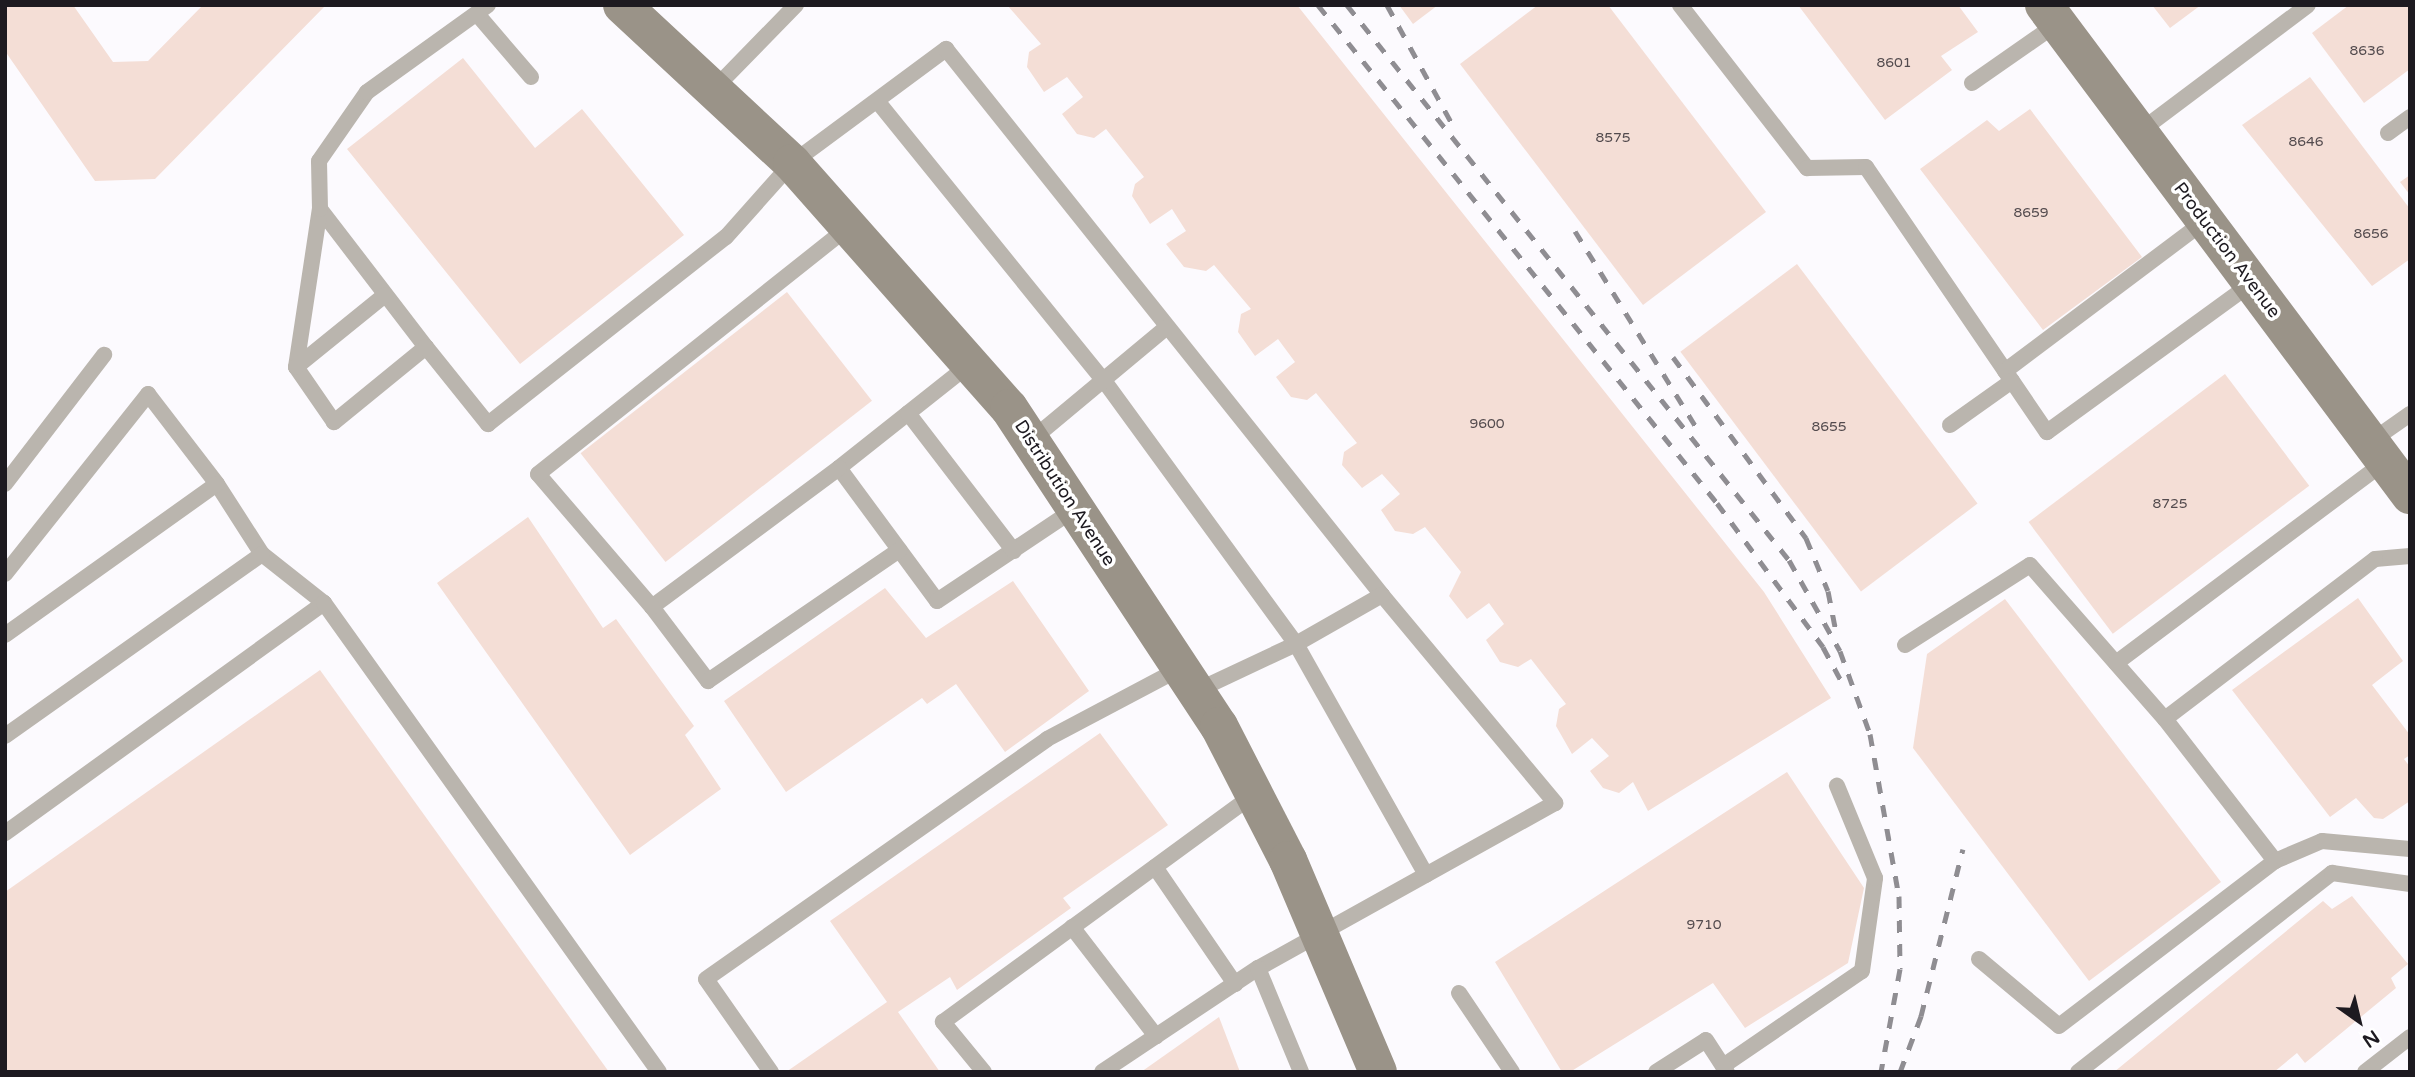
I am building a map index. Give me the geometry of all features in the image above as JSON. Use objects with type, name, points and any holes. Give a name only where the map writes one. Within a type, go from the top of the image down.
[{"type":"street","name":"Distribution Avenue","points":[[622,5],[715,88],[792,163],[970,364],[1030,440],[1188,679],[1254,794],[1320,935],[1378,1072]]},
{"type":"street","name":"Production Avenue","points":[[2051,14],[2410,495]]},
{"type":"lane","points":[[715,88],[796,5]]},
{"type":"lane","points":[[1680,5],[1807,168],[1866,167],[2047,432],[2252,283]]},
{"type":"lane","points":[[2139,132],[2308,5]]},
{"type":"lane","points":[[426,347],[334,422],[296,367],[320,209],[319,161],[367,92],[483,9],[531,78]]},
{"type":"lane","points":[[1972,83],[2051,14]]},
{"type":"lane","points":[[320,209],[488,424],[726,237],[792,163],[878,102],[946,49],[1382,595],[1555,803],[1258,968],[1102,1072]]},
{"type":"lane","points":[[878,102],[1105,382],[1296,644],[1426,875]]},
{"type":"lane","points":[[2388,133],[2410,117]]},
{"type":"lane","points":[[1950,425],[2205,221]]},
{"type":"lane","points":[[849,226],[538,474],[652,607],[708,681],[899,550]]},
{"type":"lane","points":[[296,367],[386,295]]},
{"type":"lane","points":[[1030,440],[1105,382],[1167,327]]},
{"type":"lane","points":[[5,484],[104,355]]},
{"type":"lane","points":[[652,607],[839,468],[970,364]]},
{"type":"lane","points":[[5,575],[148,394],[217,484],[262,554],[324,603],[659,1072]]},
{"type":"lane","points":[[908,413],[1014,551]]},
{"type":"lane","points":[[2116,663],[2378,452],[2410,414]]},
{"type":"lane","points":[[839,468],[937,601],[1076,509]]},
{"type":"lane","points":[[5,635],[217,484]]},
{"type":"lane","points":[[5,736],[262,554]]},
{"type":"lane","points":[[2165,719],[2375,559],[2410,556]]},
{"type":"lane","points":[[1905,645],[2030,565],[2165,719],[2275,860]]},
{"type":"lane","points":[[771,1072],[706,979],[1047,739],[1188,679],[1296,644],[1382,595]]},
{"type":"lane","points":[[5,832],[324,603]]},
{"type":"lane","points":[[1656,1072],[1706,1040],[1725,1069],[1862,971],[1875,878],[1837,786]]},
{"type":"lane","points":[[984,1072],[943,1022],[1254,794]]},
{"type":"lane","points":[[1979,959],[2059,1026],[2275,860],[2322,841],[2410,849]]},
{"type":"lane","points":[[1155,867],[1235,984]]},
{"type":"lane","points":[[2078,1072],[2332,873],[2410,884]]},
{"type":"lane","points":[[1072,927],[1156,1036]]},
{"type":"lane","points":[[1258,968],[1301,1072]]},
{"type":"lane","points":[[1460,993],[1512,1072]]},
{"type":"lane","points":[[2369,1071],[2410,1037]]},
{"type":"building","points":[[5,5],[73,5],[113,62],[148,61],[203,5],[326,5],[155,179],[95,181],[5,51]]},
{"type":"building","points":[[1007,5],[1297,5],[1764,592],[1831,698],[1648,811],[1633,782],[1619,793],[1603,788],[1590,771],[1609,756],[1592,738],[1572,754],[1556,726],[1559,709],[1566,704],[1531,659],[1518,667],[1500,662],[1486,640],[1504,624],[1489,603],[1467,619],[1449,596],[1461,572],[1425,527],[1413,534],[1395,531],[1381,510],[1400,494],[1382,474],[1362,488],[1342,465],[1344,452],[1357,443],[1316,393],[1307,400],[1291,397],[1276,377],[1295,362],[1278,339],[1255,356],[1238,332],[1241,314],[1251,309],[1214,265],[1206,271],[1184,267],[1166,244],[1186,231],[1172,209],[1150,224],[1132,196],[1135,184],[1144,177],[1106,129],[1094,138],[1077,134],[1062,114],[1083,97],[1067,77],[1044,92],[1027,67],[1029,52],[1041,44]]},
{"type":"building","points":[[1399,5],[1438,5],[1413,24]]},
{"type":"building","points":[[1538,5],[1608,5],[1766,212],[1643,305],[1460,64]]},
{"type":"building","points":[[1798,5],[1958,5],[1978,32],[1941,56],[1952,70],[1885,120]]},
{"type":"building","points":[[2152,5],[2201,5],[2170,28]]},
{"type":"building","points":[[2349,5],[2410,7],[2410,69],[2364,103],[2312,33]]},
{"type":"building","points":[[463,58],[535,148],[582,109],[684,235],[520,364],[347,149]]},
{"type":"building","points":[[2310,77],[2410,209],[2410,259],[2372,286],[2242,125]]},
{"type":"building","points":[[2030,109],[2142,257],[2043,330],[1920,169],[1987,120],[1999,131]]},
{"type":"building","points":[[2410,175],[2410,195],[2400,182]]},
{"type":"building","points":[[1797,264],[1978,504],[1861,591],[1680,352]]},
{"type":"building","points":[[787,292],[872,401],[666,562],[581,453]]},
{"type":"building","points":[[2225,374],[2309,486],[2113,634],[2029,522]]},
{"type":"building","points":[[528,517],[603,628],[616,619],[694,726],[685,735],[721,789],[630,855],[437,583]]},
{"type":"building","points":[[1013,581],[1089,691],[1005,752],[956,684],[927,704],[922,698],[786,792],[724,701],[885,588],[926,638]]},
{"type":"building","points":[[2358,598],[2403,661],[2372,685],[2410,735],[2410,755],[2404,759],[2410,767],[2410,801],[2383,819],[2374,818],[2356,798],[2330,817],[2232,690]]},
{"type":"building","points":[[2005,599],[2221,882],[2089,981],[1913,748],[1927,654]]},
{"type":"building","points":[[320,670],[609,1072],[5,1072],[5,892]]},
{"type":"building","points":[[1100,733],[1168,825],[1063,898],[1071,908],[957,990],[950,977],[898,1012],[940,1072],[786,1072],[887,1002],[830,921]]},
{"type":"building","points":[[1787,772],[1864,888],[1848,963],[1745,1028],[1713,983],[1570,1072],[1562,1072],[1495,962]]},
{"type":"building","points":[[2352,896],[2408,964],[2391,978],[2396,988],[2305,1063],[2297,1053],[2274,1072],[2114,1072],[2323,901],[2332,909]]},
{"type":"building","points":[[1219,1017],[1240,1072],[1141,1072]]},
{"type":"railway","points":[[1318,5],[1717,503],[1823,647],[1845,688]]},
{"type":"railway","points":[[1347,5],[1789,560],[1840,651],[1870,734],[1899,896],[1900,969],[1881,1072]]},
{"type":"railway","points":[[1387,5],[1451,122]]},
{"type":"railway","points":[[1575,231],[1699,432]]},
{"type":"railway","points":[[1673,357],[1806,538],[1828,591],[1837,637]]},
{"type":"railway","points":[[1900,1072],[1921,1016],[1963,849]]}]
